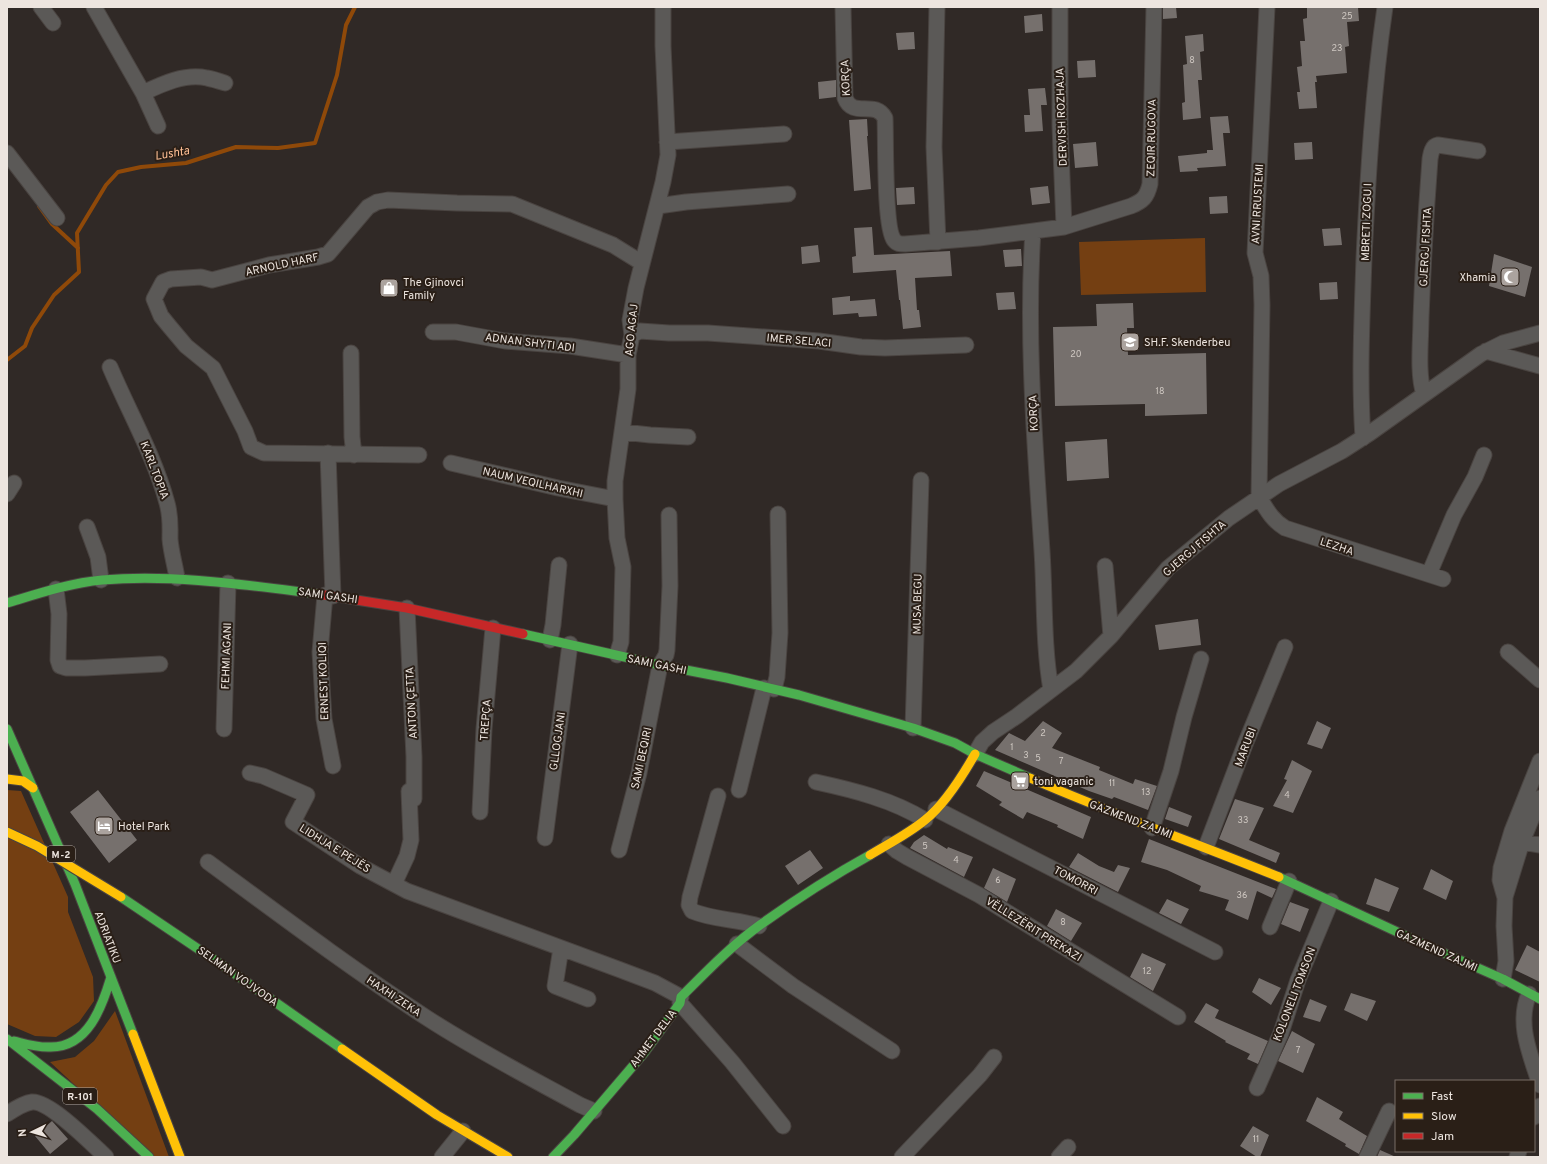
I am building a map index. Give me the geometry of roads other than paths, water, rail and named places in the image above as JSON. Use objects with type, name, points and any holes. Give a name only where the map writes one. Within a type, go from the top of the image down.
[{"type":"street","points":[[41,7],[53,23]]},
{"type":"street","points":[[94,7],[143,94],[158,126]]},
{"type":"street","name":"AGO AGAJ","points":[[617,655],[621,642],[623,568],[617,538],[615,481],[628,389],[628,355],[632,335],[630,320],[642,263],[658,206],[668,155],[663,46],[663,7]]},
{"type":"street","name":"KORÇA","points":[[843,7],[844,98],[847,105],[852,108],[872,109],[879,111],[883,113],[885,118],[886,176],[891,235],[894,241],[898,244],[938,242],[1033,231],[1031,258],[1033,412],[1043,569],[1047,669],[1051,690]]},
{"type":"street","points":[[937,7],[934,146],[938,242]]},
{"type":"street","name":"DERVISH ROZHAJA","points":[[1060,7],[1060,126],[1064,226]]},
{"type":"street","name":"ZEQIR RUGOVA","points":[[1033,231],[1064,226],[1131,206],[1142,201],[1147,195],[1150,184],[1154,7]]},
{"type":"street","name":"AVNI RRUSTEMI","points":[[1259,497],[1262,305],[1261,276],[1255,253],[1266,7]]},
{"type":"street","name":"MBRETI ZOGU I","points":[[1363,438],[1362,357],[1367,190],[1376,66],[1385,7]]},
{"type":"street","points":[[143,94],[160,85],[186,78],[205,77],[225,83]]},
{"type":"street","points":[[667,142],[784,134]]},
{"type":"street","name":"GJERGJ FISHTA","points":[[1424,394],[1421,385],[1421,337],[1424,244],[1430,159],[1432,150],[1438,145],[1478,151]]},
{"type":"street","points":[[7,153],[57,218]]},
{"type":"street","points":[[658,206],[745,196],[788,194]]},
{"type":"street","name":"ARNOLD HARF","points":[[419,455],[264,453],[251,447],[245,431],[213,368],[186,346],[161,316],[154,298],[163,282],[171,279],[201,277],[212,280],[269,265],[328,254],[368,207],[377,202],[388,200],[456,204],[512,204],[613,245],[642,263]]},
{"type":"street","name":"IMER SELACI","points":[[632,335],[640,331],[708,333],[819,341],[861,347],[885,348],[966,345]]},
{"type":"street","name":"ADNAN SHYTI ADI","points":[[433,332],[456,332],[505,341],[570,346],[628,355]]},
{"type":"street","name":"GJERGJ FISHTA","points":[[975,754],[982,742],[993,732],[1065,681],[1076,671],[1111,636],[1168,568],[1223,522],[1278,484],[1342,451],[1363,438],[1486,351],[1503,342],[1540,333]]},
{"type":"street","points":[[1486,351],[1540,366]]},
{"type":"street","points":[[351,353],[352,437],[354,454]]},
{"type":"street","name":"KARL TOPIA","points":[[110,368],[148,449],[167,501],[171,518],[170,540],[176,578]]},
{"type":"street","points":[[623,432],[688,437]]},
{"type":"street","points":[[328,453],[329,595]]},
{"type":"street","name":"LEZHA","points":[[1259,497],[1276,523],[1285,528],[1436,577],[1454,516],[1475,477],[1484,455]]},
{"type":"street","name":"NAUM VEQILHARXHI","points":[[451,463],[558,488],[615,499]]},
{"type":"street","name":"MUSA BEGU","points":[[913,728],[921,480]]},
{"type":"street","points":[[739,790],[769,688],[778,666],[780,633],[778,514]]},
{"type":"street","name":"SAMI BEQIRI","points":[[619,850],[639,773],[660,665],[666,656],[670,586],[669,515]]},
{"type":"street","points":[[87,528],[98,557],[101,580]]},
{"type":"street","points":[[550,640],[559,565]]},
{"type":"street","points":[[1105,566],[1111,636]]},
{"type":"street","name":"SAMI GASHI","points":[[7,603],[56,589],[101,580],[176,578],[329,595],[407,608],[769,688],[913,728],[955,743],[975,754]]},
{"type":"street","name":"FEHMI AGANI","points":[[224,729],[228,583]]},
{"type":"street","points":[[56,589],[59,614],[58,660],[60,666],[66,668],[85,668],[160,664]]},
{"type":"street","name":"ERNEST KOLIQI","points":[[329,595],[320,652],[324,719],[333,766]]},
{"type":"street","name":"ANTON ÇETTA","points":[[394,884],[407,856],[411,840],[411,795],[414,757],[407,608]]},
{"type":"street","name":"TREPÇA","points":[[480,812],[484,729],[493,628]]},
{"type":"street","name":"GLLOGJANI","points":[[545,838],[570,644]]},
{"type":"street","name":"MARUBI","points":[[1206,847],[1246,742],[1285,647]]},
{"type":"street","points":[[1508,652],[1540,680]]},
{"type":"street","points":[[1152,828],[1171,771],[1200,659]]},
{"type":"street","points":[[7,751],[8,730]]},
{"type":"street","name":"ADRIATIKU","points":[[8,730],[75,884],[152,1089],[180,1157]]},
{"type":"street","name":"GAZMEND ZAJMI","points":[[975,754],[1085,802],[1206,847],[1289,881],[1421,943],[1503,979],[1535,996]]},
{"type":"street","name":"AHMET DELIA","points":[[553,1157],[574,1135],[644,1053],[681,1000],[716,962],[759,926],[841,871],[889,844],[925,820],[936,809],[963,775],[975,754]]},
{"type":"street","points":[[1505,898],[1500,880],[1502,861],[1526,794],[1540,761]]},
{"type":"street","name":"LIDHJA E PEJËS","points":[[250,773],[263,776],[307,795],[293,822],[360,866],[407,891],[451,908],[517,930],[655,983],[681,1000]]},
{"type":"street","points":[[7,779],[23,781],[33,788]]},
{"type":"street","points":[[816,782],[843,788],[875,798],[913,813],[925,820]]},
{"type":"street","points":[[718,796],[690,896],[689,905],[692,911],[700,914],[745,921],[759,926]]},
{"type":"street","points":[[1503,979],[1506,960],[1504,926],[1506,891],[1522,842],[1540,798]]},
{"type":"street","name":"TOMORRI","points":[[936,809],[1215,952]]},
{"type":"street","name":"SELMAN VOJVODA","points":[[7,832],[37,846],[121,897],[225,966],[368,1067],[463,1131],[508,1157]]},
{"type":"street","points":[[1522,842],[1540,845]]},
{"type":"street","name":"VËLLEZËRIT PREKAZI","points":[[889,844],[907,857],[979,895],[1178,1017]]},
{"type":"street","name":"HAXHI ZEKA","points":[[208,862],[307,935],[428,1019],[489,1056],[594,1111]]},
{"type":"street","points":[[1270,927],[1289,881]]},
{"type":"street","name":"KOLONELI TOMSON","points":[[1258,1088],[1281,1033],[1298,980],[1331,901]]},
{"type":"street","points":[[737,944],[793,986],[892,1051]]},
{"type":"street","points":[[561,948],[555,986],[588,999]]},
{"type":"street","name":"R-101","points":[[7,1039],[49,1048],[67,1045],[76,1039],[92,1023],[102,1005],[111,977]]},
{"type":"street","points":[[1535,996],[1524,1008],[1526,1037],[1540,1085]]},
{"type":"street","points":[[681,1000],[783,1126]]},
{"type":"street","name":"R-101","points":[[7,1039],[97,1109],[149,1157]]},
{"type":"street","points":[[902,1157],[980,1075],[994,1057]]},
{"type":"street","points":[[7,1114],[32,1102],[42,1103],[70,1124],[106,1157]]},
{"type":"street","points":[[1535,1115],[1540,1106]]},
{"type":"street","points":[[1367,1157],[1389,1111]]},
{"type":"street","points":[[442,1157],[463,1131]]},
{"type":"waterway","name":"Lushta","points":[[7,360],[25,346],[32,328],[54,295],[79,272],[77,233],[106,185],[118,172],[141,167],[186,163],[236,147],[278,148],[315,143],[337,75],[346,25],[355,7]]},
{"type":"waterway","points":[[39,206],[52,224],[78,248]]},
{"type":"place","name":"Xhamia","points":[[1510,277]]},
{"type":"place","name":"The Gjinovci Family","points":[[389,288]]},
{"type":"place","name":"SH.F. Skenderbeu","points":[[1130,342]]},
{"type":"place","name":"toni vaganic","points":[[1020,781]]},
{"type":"place","name":"Hotel Park","points":[[104,826]]}]
